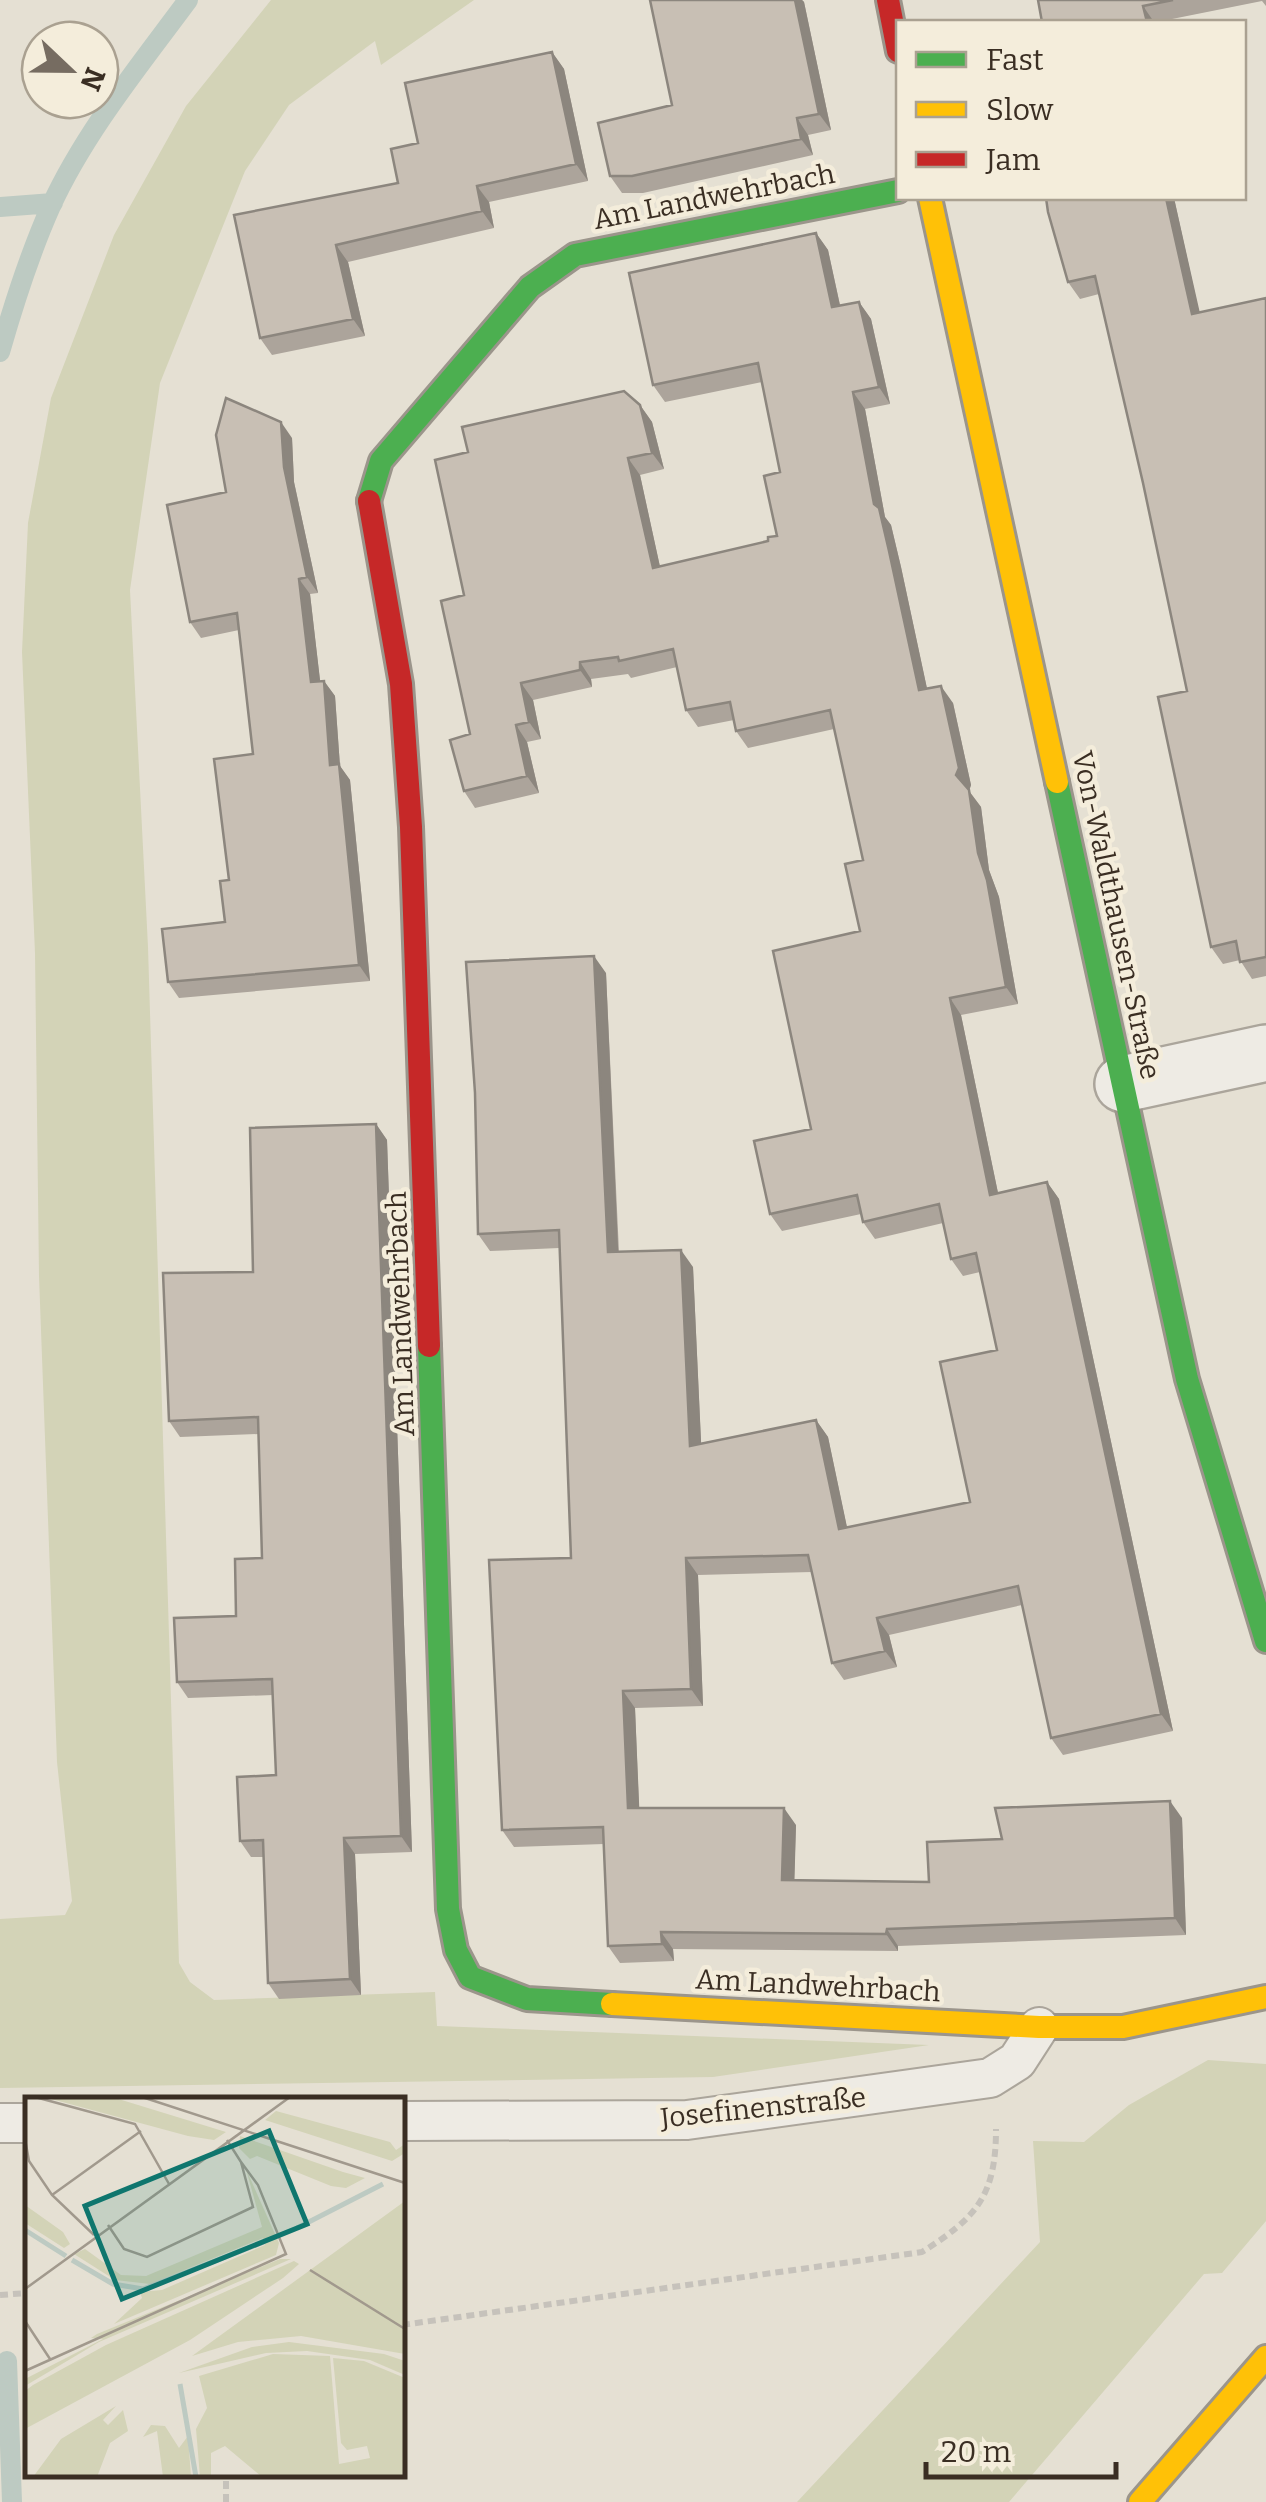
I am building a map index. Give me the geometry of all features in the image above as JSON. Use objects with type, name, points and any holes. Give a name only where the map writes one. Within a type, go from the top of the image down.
[{"type":"main road","points":[[888,0],[896,40]]},
{"type":"main road","name":"Am Landwehrbach","points":[[896,190],[576,255],[530,287],[381,461],[373,479],[370,518],[401,684],[411,827],[448,1909],[456,1950],[470,1977],[527,1998],[1040,2027],[1123,2027],[1266,1997]]},
{"type":"main road","name":"Von-Waldthausen-Straße","points":[[930,200],[1187,1378],[1266,1641]]},
{"type":"main road","points":[[1140,2502],[1266,2357]]},
{"type":"street","points":[[1123,1084],[1266,1053]]},
{"type":"lane","points":[[990,2078],[1018,2061],[1040,2027]]},
{"type":"lane","name":"Josefinenstraße","points":[[405,2121],[687,2120],[990,2078]]},
{"type":"lane","points":[[0,2124],[25,2123]]},
{"type":"path","points":[[405,2324],[922,2252],[964,2225],[987,2196],[996,2134],[990,2078]]},
{"type":"path","points":[[0,2295],[25,2294]]},
{"type":"green space","points":[[271,0],[474,0],[381,65],[375,41],[289,105],[245,171],[160,383],[130,590],[148,947],[179,1963],[190,1982],[214,2000],[435,1992],[437,2026],[929,2045],[713,2077],[0,2088],[0,1919],[65,1915],[72,1901],[57,1762],[39,1276],[35,953],[22,652],[28,523],[51,398],[114,235],[186,106]]},
{"type":"green space","points":[[1208,2060],[1266,2064],[1266,2221],[1222,2273],[1204,2274],[1009,2502],[797,2502],[1040,2242],[1033,2141],[1084,2142],[1129,2105]]},
{"type":"building","points":[[650,0],[795,0],[819,114],[797,118],[801,139],[632,176],[610,176],[598,123],[672,105]]},
{"type":"building","points":[[1038,0],[1173,0],[1143,6],[1146,20],[1042,20]]},
{"type":"building","points":[[552,52],[576,164],[477,186],[482,211],[336,245],[353,319],[260,338],[234,215],[398,183],[391,149],[418,143],[405,83]]},
{"type":"building","points":[[1046,200],[1166,200],[1192,314],[1266,298],[1266,957],[1240,962],[1236,941],[1211,947],[1158,697],[1187,691],[1143,483],[1095,276],[1068,282]]},
{"type":"building","points":[[816,233],[832,307],[859,302],[879,387],[853,392],[874,504],[879,508],[919,690],[941,686],[959,768],[956,775],[969,790],[978,853],[987,880],[1006,987],[950,998],[990,1195],[1047,1182],[1161,1714],[1051,1738],[1018,1586],[877,1618],[885,1651],[832,1663],[808,1555],[686,1558],[691,1689],[623,1691],[628,1808],[784,1808],[782,1880],[929,1882],[927,1842],[1002,1839],[995,1808],[1170,1801],[1175,1918],[887,1929],[886,1934],[661,1932],[662,1944],[608,1946],[603,1827],[502,1830],[489,1560],[571,1558],[559,1230],[478,1234],[475,1093],[466,962],[594,956],[608,1252],[681,1250],[690,1446],[816,1420],[839,1529],[970,1502],[940,1362],[997,1350],[976,1253],[951,1259],[939,1204],[863,1222],[857,1195],[770,1214],[754,1141],[811,1129],[773,951],[860,931],[845,864],[863,860],[830,710],[736,731],[730,702],[686,710],[673,649],[619,661],[618,657],[580,662],[580,670],[521,683],[529,722],[516,725],[527,776],[464,791],[450,740],[470,734],[441,601],[464,595],[435,460],[468,452],[462,427],[624,391],[640,405],[652,453],[628,458],[653,568],[777,536],[764,476],[780,472],[758,363],[653,385],[629,273]]},
{"type":"building","points":[[226,398],[281,422],[284,467],[307,577],[299,579],[311,682],[324,681],[330,765],[339,764],[359,965],[168,982],[162,929],[225,922],[220,881],[229,880],[214,759],[253,754],[237,613],[190,622],[167,505],[226,492],[216,435]]},
{"type":"building","points":[[376,1124],[401,1836],[344,1838],[350,1979],[268,1983],[263,1840],[240,1841],[237,1777],[276,1775],[272,1679],[177,1682],[174,1618],[236,1616],[235,1559],[262,1558],[258,1417],[169,1421],[163,1273],[253,1272],[250,1128]]},
{"type":"waterway","points":[[0,352],[29,260],[65,179],[114,100],[188,0]]},
{"type":"waterway","points":[[0,207],[53,203]]},
{"type":"waterway","points":[[7,2361],[12,2502]]},
{"type":"traffic: fast","points":[[369,501],[381,461],[530,287],[575,255],[896,191]]},
{"type":"traffic: fast","points":[[1057,782],[1187,1379],[1266,1641]]},
{"type":"traffic: fast","points":[[429,1346],[448,1909],[456,1950],[470,1977],[527,1999],[612,2004]]},
{"type":"traffic: slow","points":[[930,200],[1057,782]]},
{"type":"traffic: slow","points":[[612,2004],[1039,2027],[1123,2027],[1266,1997]]},
{"type":"traffic: slow","points":[[1140,2502],[1266,2357]]},
{"type":"traffic: jam","points":[[888,0],[896,41]]},
{"type":"traffic: jam","points":[[369,501],[401,684],[411,827],[429,1346]]}]
